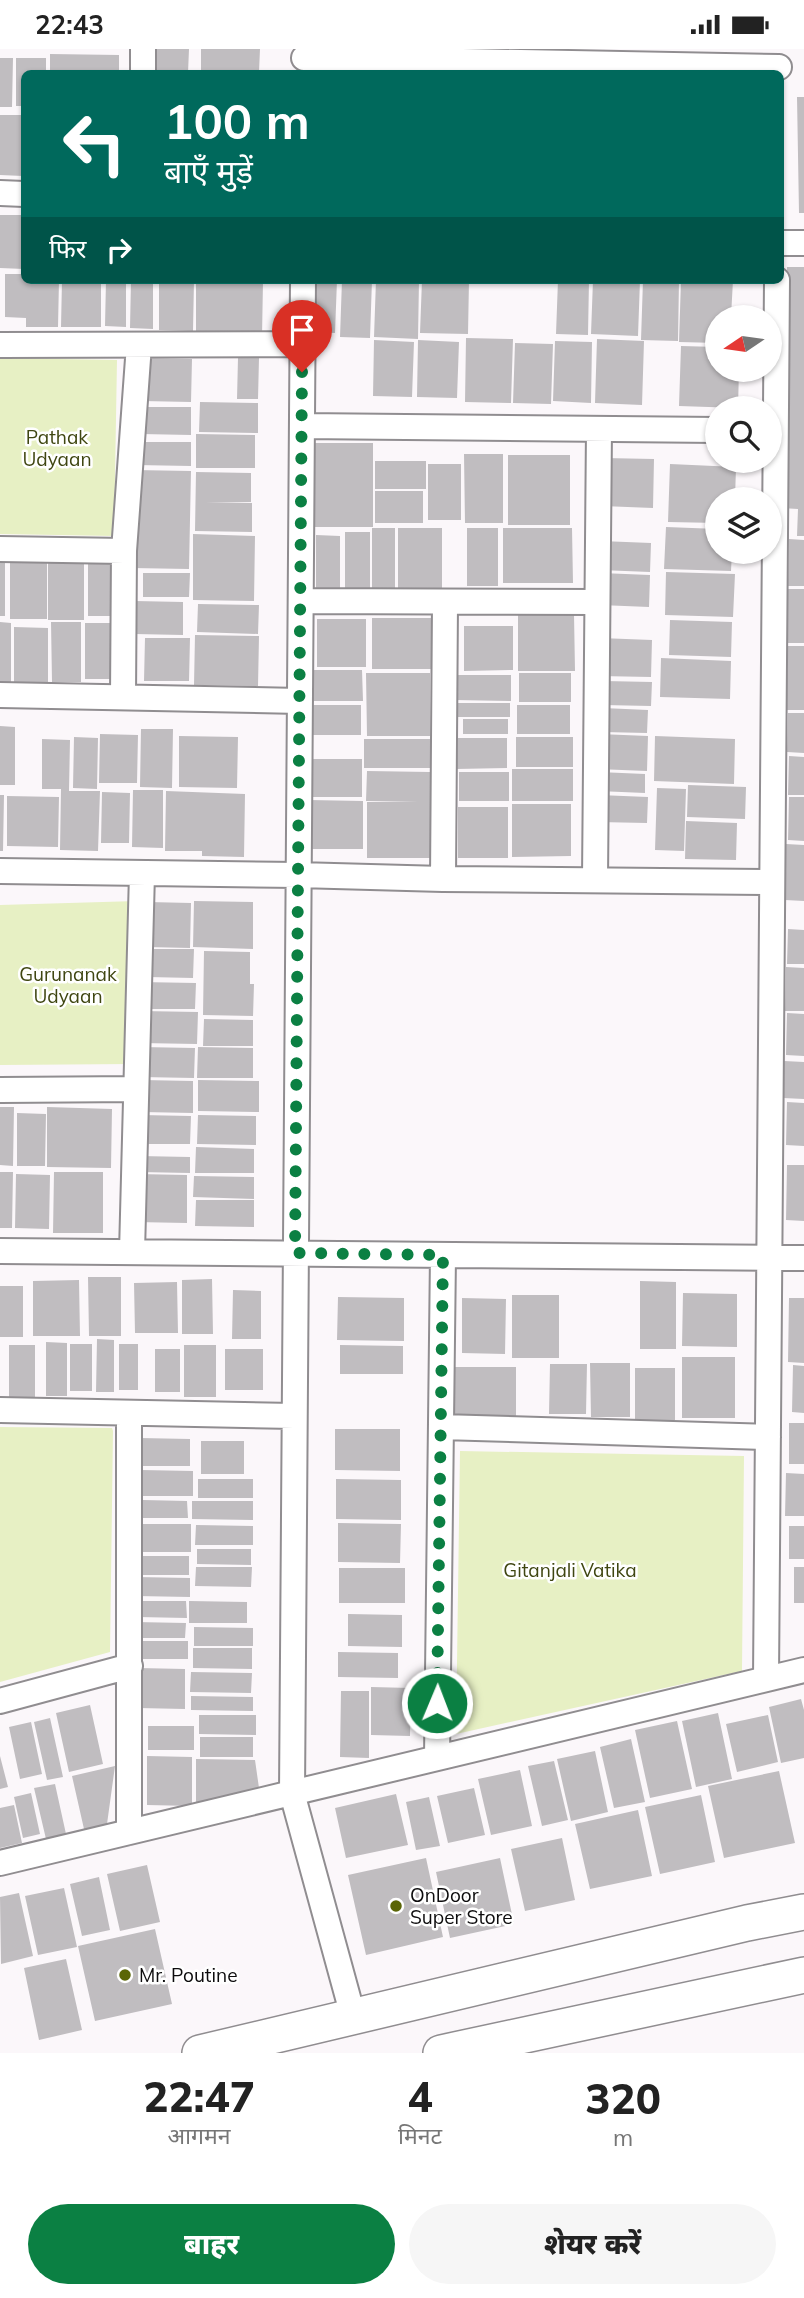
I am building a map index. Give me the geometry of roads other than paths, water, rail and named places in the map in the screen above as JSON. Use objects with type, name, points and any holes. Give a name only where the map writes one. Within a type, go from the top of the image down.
[{"type":"main road","points":[[200,2053],[733,1926],[804,1912]]},
{"type":"main road","points":[[442,2053],[804,1975]]},
{"type":"street","points":[[143,49],[143,70]]},
{"type":"street","points":[[304,60],[779,63]]},
{"type":"street","points":[[0,193],[21,194]]},
{"type":"street","points":[[784,243],[804,243]]},
{"type":"street","points":[[303,284],[292,1793],[353,2016]]},
{"type":"street","points":[[774,396],[777,284]]},
{"type":"street","points":[[0,345],[302,344]]},
{"type":"street","points":[[123,696],[124,551],[139,345]]},
{"type":"street","points":[[302,426],[705,430]]},
{"type":"street","points":[[594,879],[599,429]]},
{"type":"street","points":[[766,1679],[773,473]]},
{"type":"street","points":[[0,549],[124,551]]},
{"type":"street","points":[[301,601],[597,603]]},
{"type":"street","points":[[443,880],[446,603]]},
{"type":"street","points":[[0,695],[300,701]]},
{"type":"street","points":[[0,871],[443,880],[772,881]]},
{"type":"street","points":[[132,1252],[142,873]]},
{"type":"street","points":[[0,1090],[136,1089]]},
{"type":"street","points":[[0,1251],[804,1258]]},
{"type":"street","points":[[436,1758],[443,1255]]},
{"type":"street","points":[[0,1410],[294,1416]]},
{"type":"street","points":[[129,1413],[129,1832]]},
{"type":"street","points":[[441,1427],[768,1437]]},
{"type":"street","points":[[0,1701],[130,1666]]},
{"type":"street","points":[[0,1863],[804,1670]]},
{"type":"place","name":"OnDoor Super Store","points":[[396,1906]]},
{"type":"place","name":"Mr. Poutine","points":[[125,1975]]},
{"type":"park label","name":"Pathak Udyaan","points":[[57,448]]},
{"type":"park label","name":"Gurunanak Udyaan","points":[[68,985]]},
{"type":"park label","name":"Gitanjali Vatika","points":[[570,1570]]}]
